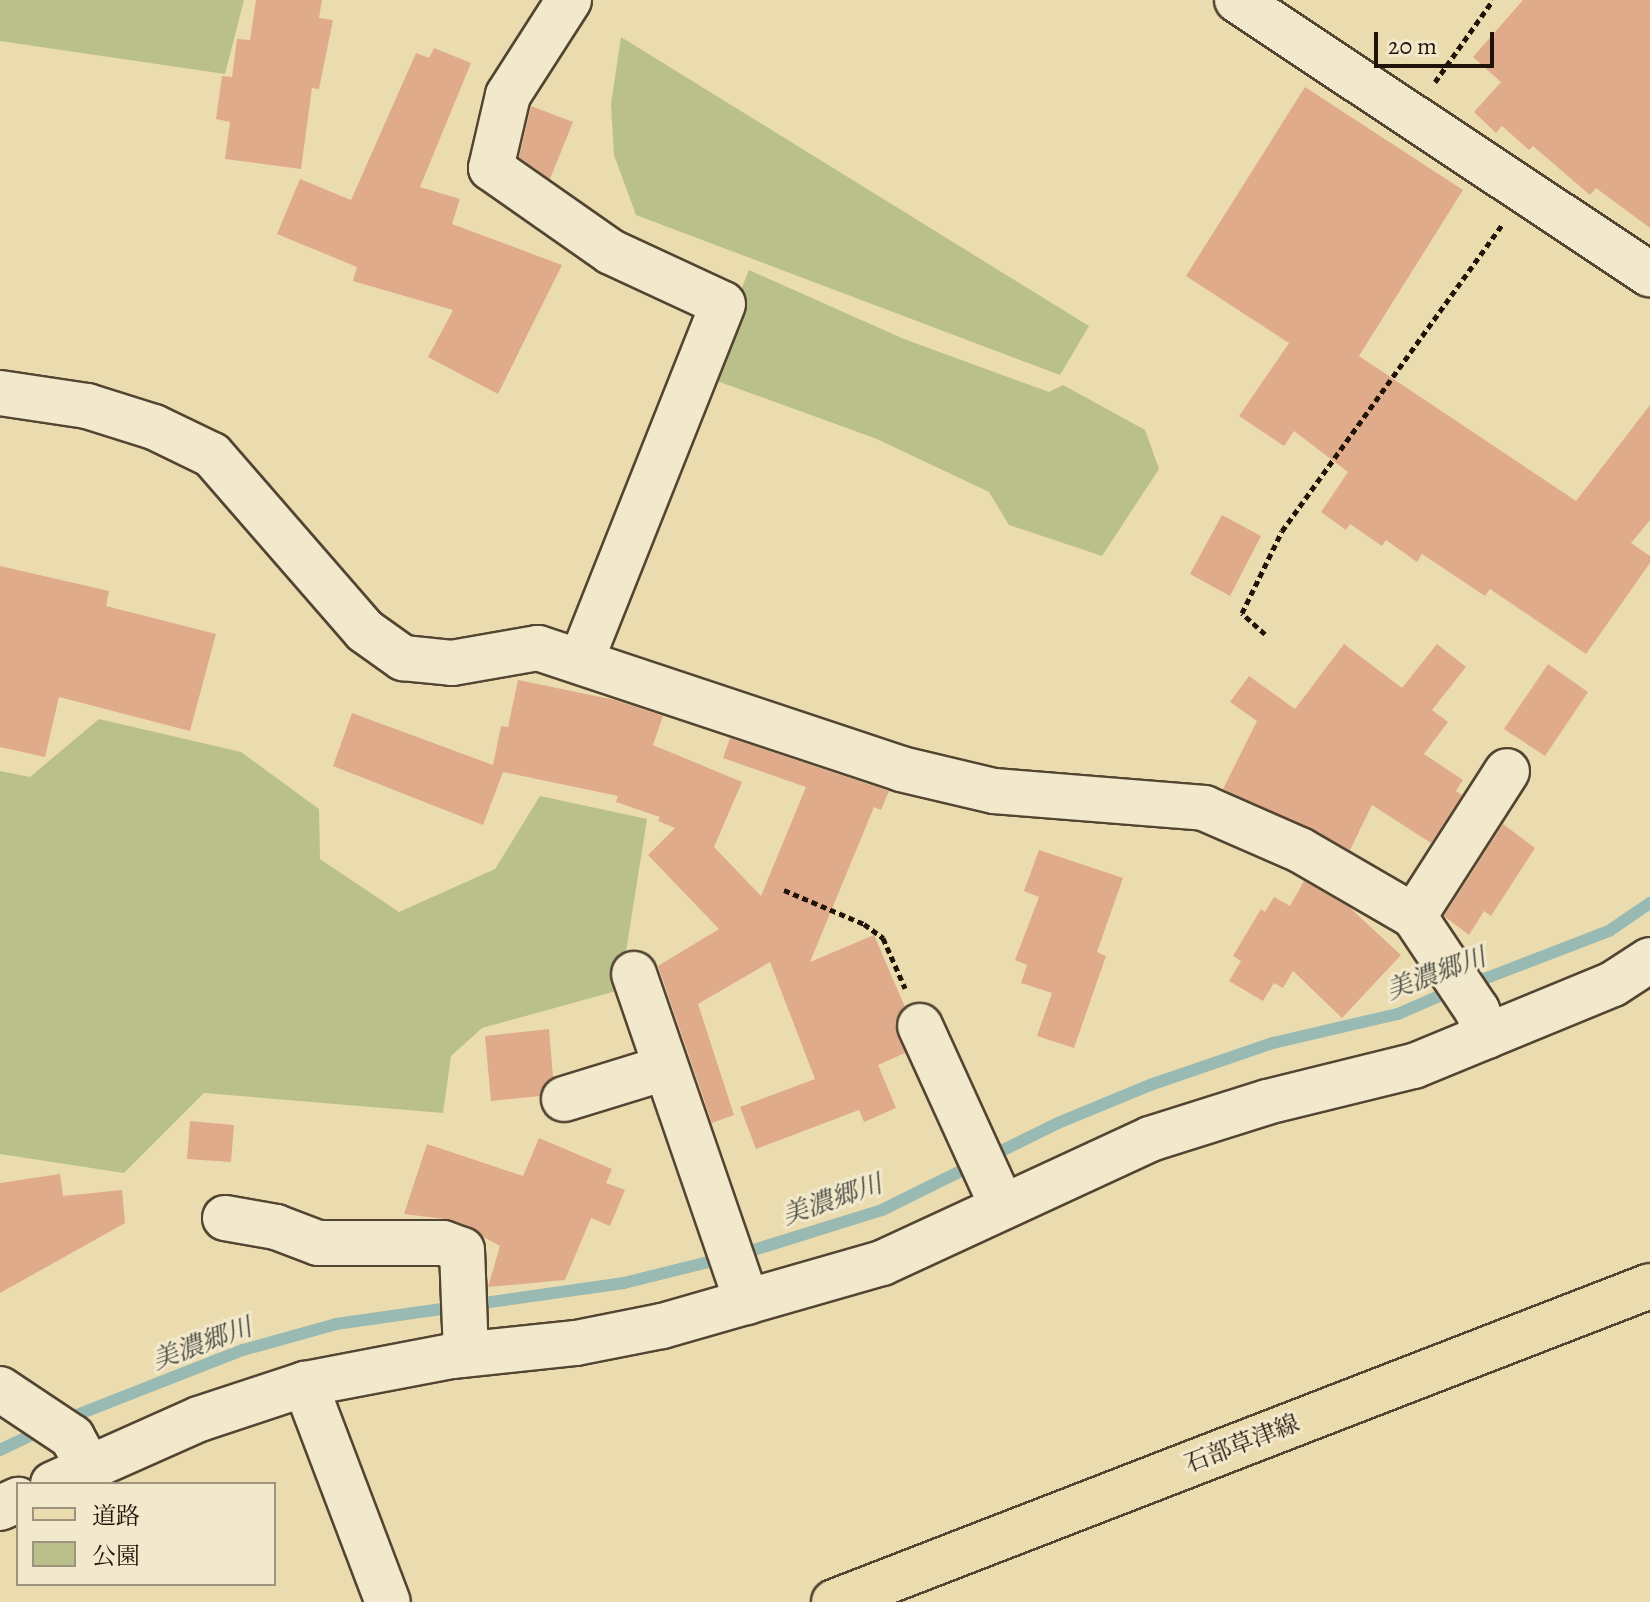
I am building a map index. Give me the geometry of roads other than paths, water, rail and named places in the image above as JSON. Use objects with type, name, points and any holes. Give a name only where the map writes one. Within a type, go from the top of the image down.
[{"type":"main road","name":"石部草津線","points":[[834,1602],[1650,1286]]},
{"type":"street","points":[[569,0],[508,95],[491,168],[611,252],[723,304],[581,661]]},
{"type":"street","points":[[1237,0],[1650,274]]},
{"type":"street","points":[[0,393],[87,406],[154,427],[212,455],[234,474],[365,631],[403,658],[452,663],[538,648],[901,769],[963,784],[1035,796],[1204,808],[1300,850],[1414,916],[1482,1023]]},
{"type":"street","points":[[1414,916],[1507,771]]},
{"type":"street","points":[[0,1389],[63,1450],[199,1419],[305,1384],[466,1324],[576,1343],[744,1292],[882,1263],[998,1195],[1150,1139],[1267,1102],[1414,1066],[1482,1023],[1613,984],[1650,960]]},
{"type":"street","points":[[634,974],[744,1292]]},
{"type":"street","points":[[920,1026],[998,1195]]},
{"type":"street","points":[[564,1099],[665,1068]]},
{"type":"street","points":[[225,1218],[276,1227],[318,1243],[443,1243],[462,1250],[466,1324]]},
{"type":"street","points":[[305,1384],[388,1602]]},
{"type":"waterway","name":"美濃郷川","points":[[1471,984],[1609,931],[1650,903]]},
{"type":"waterway","name":"美濃郷川","points":[[64,1420],[243,1350],[336,1324],[624,1283],[744,1253],[882,1210],[1058,1123],[1150,1085],[1273,1043],[1398,1014],[1453,990]]},
{"type":"waterway","name":"美濃郷川","points":[[0,1450],[44,1429]]}]
